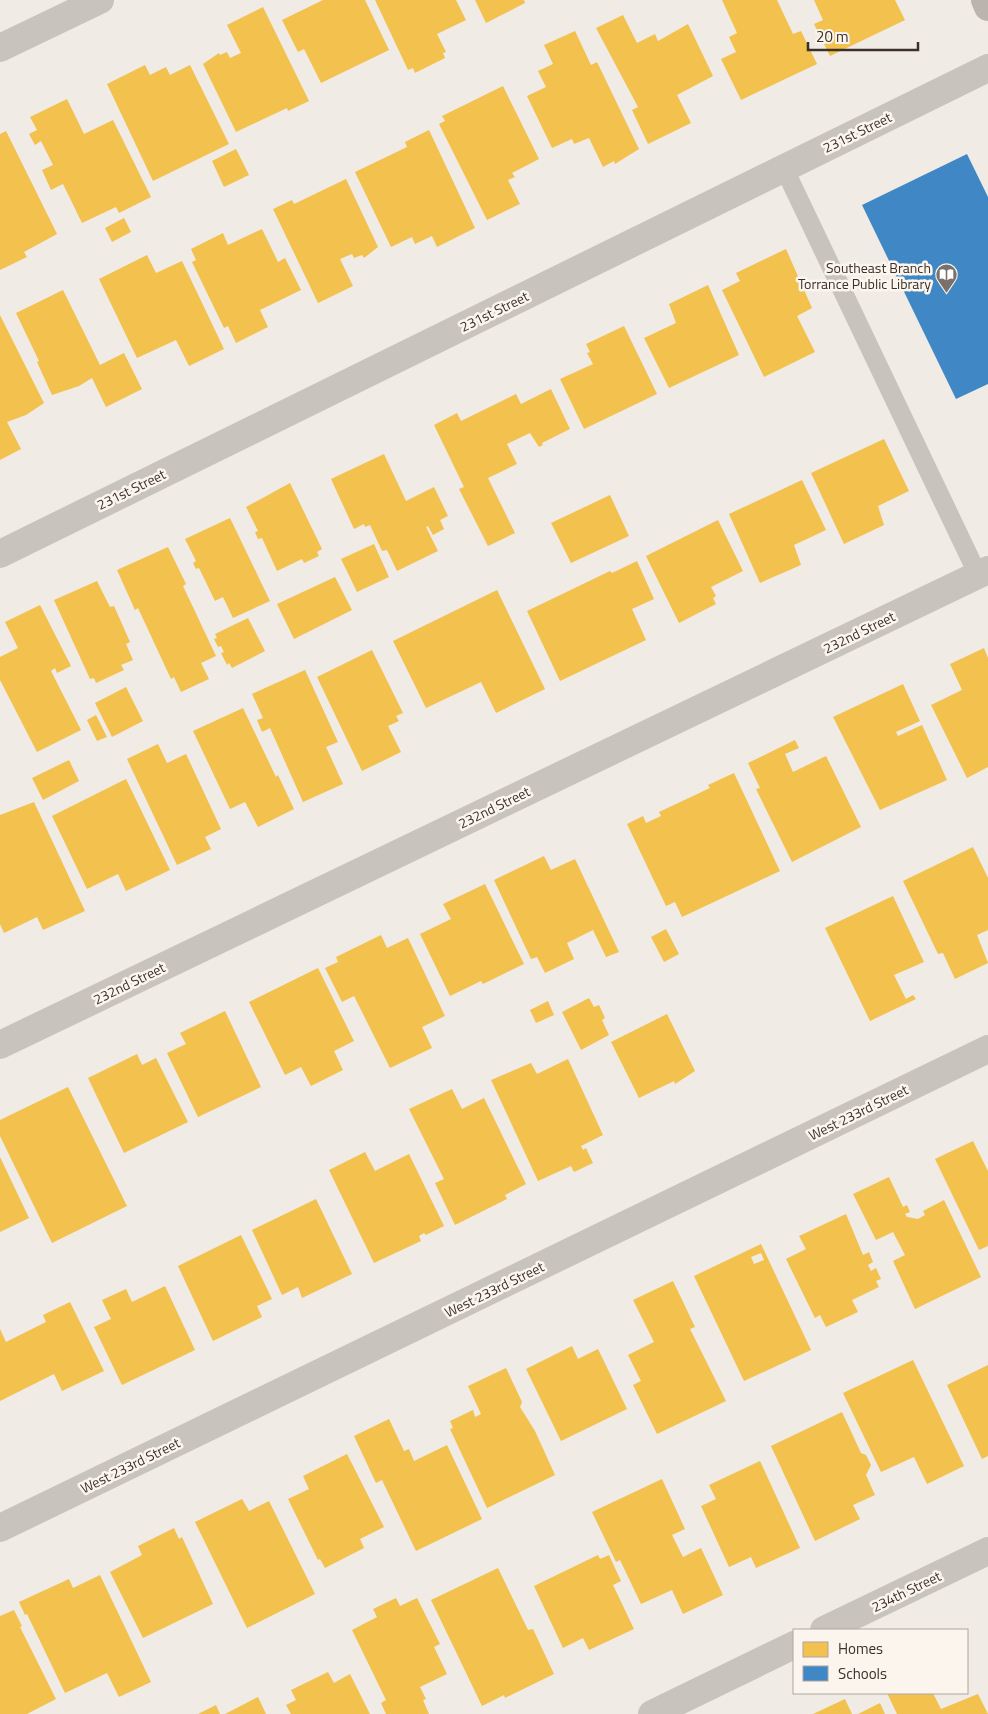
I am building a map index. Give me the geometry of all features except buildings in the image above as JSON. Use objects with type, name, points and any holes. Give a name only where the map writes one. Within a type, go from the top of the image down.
[{"type":"main road","points":[[985,0],[988,7]]},
{"type":"street","points":[[0,48],[100,0]]},
{"type":"street","name":"231st Street","points":[[0,554],[988,68]]},
{"type":"street","name":"232nd Street","points":[[0,1045],[983,572]]},
{"type":"street","name":"West 233rd Street","points":[[0,1528],[988,1049]]},
{"type":"street","name":"234th Street","points":[[826,1629],[988,1551]]},
{"type":"street","points":[[652,1714],[793,1645]]},
{"type":"lane","points":[[784,168],[983,572]]},
{"type":"place","name":"Southeast Branch Torrance Public Library","points":[[947,294]]}]
